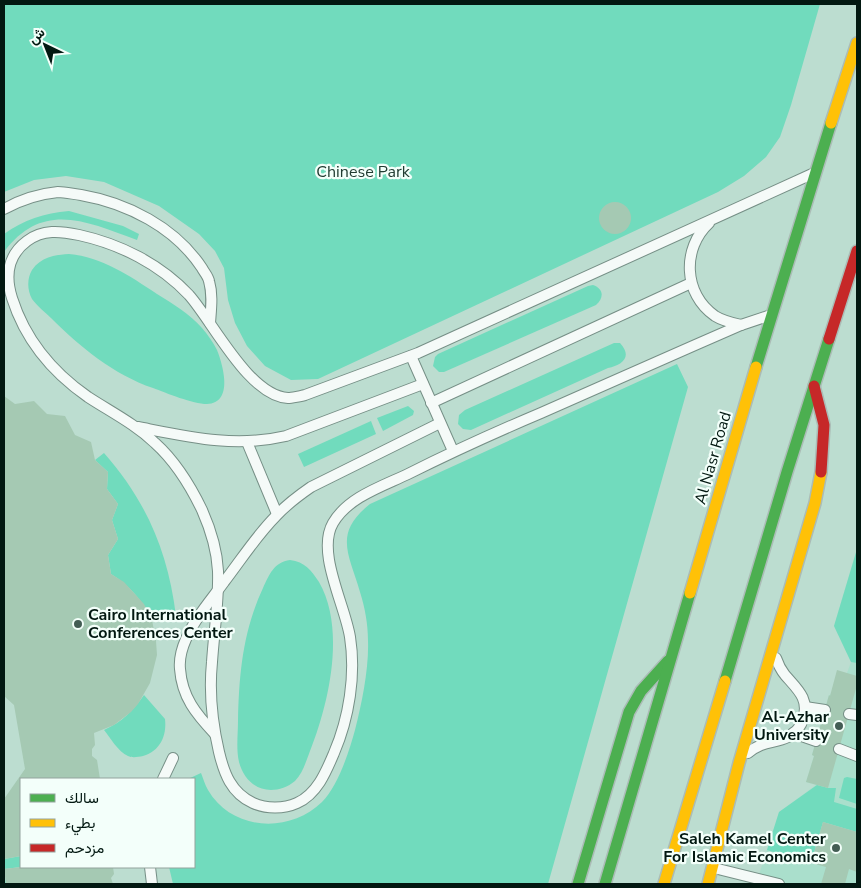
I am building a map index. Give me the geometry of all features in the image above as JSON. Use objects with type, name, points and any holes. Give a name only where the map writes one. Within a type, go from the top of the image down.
[{"type":"highway","name":"Al Nasr Road","points":[[605,884],[772,314],[857,43]]},
{"type":"highway","points":[[664,884],[814,386],[857,252]]},
{"type":"highway","points":[[708,884],[739,763],[815,503],[822,464],[824,426],[814,386]]},
{"type":"highway","points":[[578,884],[629,712],[634,700],[642,689],[672,656]]},
{"type":"lane","points":[[772,314],[741,325],[453,452],[364,496],[346,508],[332,524],[328,540],[329,558],[350,638],[351,681],[349,702],[338,743],[320,782],[310,794],[297,803],[282,807],[266,807],[252,802],[239,794],[229,782],[223,768],[215,734],[211,682],[218,569],[213,541],[204,514],[176,466],[157,444],[135,426],[88,397],[65,380],[45,359],[28,335],[16,310],[7,283],[11,261],[24,243],[44,232],[65,232],[100,239],[132,253],[162,272],[182,289],[210,323],[244,370],[273,394],[289,398],[305,395],[410,356],[815,172]]},
{"type":"lane","points":[[4,209],[26,197],[60,192],[93,197],[124,207],[153,221],[179,240],[197,260],[209,279],[212,296],[210,323]]},
{"type":"lane","points":[[714,218],[699,234],[690,254],[691,282],[700,301],[715,316],[727,322],[741,325]]},
{"type":"lane","points":[[431,403],[691,282]]},
{"type":"lane","points":[[410,356],[453,452]]},
{"type":"lane","points":[[135,426],[190,437],[228,442],[246,442],[286,436],[423,384]]},
{"type":"lane","points":[[215,734],[198,716],[188,701],[182,685],[180,667],[184,641],[190,629],[261,532],[293,500],[311,487],[440,423]]},
{"type":"lane","points":[[246,442],[277,514]]},
{"type":"lane","points":[[739,763],[758,746],[793,733],[801,724],[805,707],[800,691],[784,674],[772,648]]},
{"type":"lane","points":[[805,707],[824,710]]},
{"type":"lane","points":[[793,733],[816,741]]},
{"type":"lane","points":[[839,749],[857,756]]},
{"type":"lane","points":[[163,778],[173,758]]},
{"type":"lane","points":[[713,867],[779,884]]},
{"type":"lane","points":[[150,868],[152,884]]},
{"type":"shaded area","name":"Al-Azhar University","points":[[857,549],[857,884],[756,884],[779,812],[816,785],[806,782],[829,695],[847,673],[851,662],[834,626]]},
{"type":"green space","name":"Chinese Park","points":[[4,4],[820,4],[780,137],[766,157],[744,176],[718,192],[318,379],[291,380],[265,366],[247,346],[235,323],[228,300],[224,268],[215,251],[199,234],[159,206],[104,182],[66,176],[34,180],[4,192]]},
{"type":"green space","points":[[69,211],[123,226],[139,234],[137,240],[83,222],[50,221],[34,226],[19,236],[4,252],[4,234],[35,218],[51,213]]},
{"type":"green space","points":[[69,254],[93,259],[115,268],[175,305],[197,323],[217,350],[224,373],[224,390],[221,397],[215,402],[201,404],[139,382],[111,368],[62,329],[32,299],[28,288],[28,280],[30,273],[39,262],[53,256]]},
{"type":"green space","points":[[593,285],[602,294],[596,305],[444,372],[439,372],[433,366],[435,357],[438,354]]},
{"type":"green space","points":[[614,343],[620,343],[626,352],[624,360],[618,365],[471,430],[463,429],[458,424],[459,415],[465,410]]},
{"type":"green space","points":[[677,364],[688,387],[548,884],[173,884],[169,868],[195,868],[195,778],[190,778],[201,773],[208,790],[218,804],[231,814],[246,820],[278,823],[294,819],[309,812],[328,795],[338,778],[355,730],[366,674],[368,651],[366,616],[349,556],[348,535],[351,525],[358,515],[370,504]]},
{"type":"green space","points":[[408,406],[414,411],[413,415],[383,431],[377,418]]},
{"type":"green space","points":[[371,421],[376,434],[304,467],[298,454]]},
{"type":"green space","points":[[104,453],[132,490],[144,509],[153,529],[167,570],[176,616],[152,620],[135,594],[111,574],[108,555],[118,539],[112,520],[118,504],[107,489],[108,472],[95,460]]},
{"type":"green space","points":[[857,549],[857,663],[851,662],[834,626]]},
{"type":"green space","points":[[290,560],[304,565],[310,570],[319,582],[327,601],[332,621],[332,666],[323,711],[306,763],[295,781],[280,789],[271,790],[259,788],[250,782],[243,773],[239,762],[237,742],[241,669],[243,653],[256,604],[276,566]]},
{"type":"green space","points":[[144,695],[165,719],[165,731],[158,747],[149,754],[130,757],[118,748],[104,730],[127,716]]},
{"type":"green space","points":[[844,778],[857,779],[857,804],[839,798]]},
{"type":"green space","points":[[817,785],[836,788],[834,802],[857,809],[857,832],[823,822],[811,863],[767,850],[779,812]]},
{"type":"green space","points":[[20,856],[20,867],[4,869],[4,859]]},
{"type":"building","points":[[615,202],[621,203],[626,207],[630,212],[630,224],[626,229],[621,233],[615,234],[609,233],[604,229],[600,224],[599,218],[600,212],[604,207],[609,203]]},
{"type":"building","name":"Cairo International Conferences Center","points":[[4,396],[15,404],[34,401],[47,414],[65,416],[75,435],[91,442],[95,460],[108,472],[107,489],[118,504],[112,520],[118,539],[108,555],[111,574],[124,582],[144,604],[152,620],[157,655],[150,683],[138,704],[114,725],[94,733],[95,745],[92,749],[92,756],[97,760],[100,778],[20,778],[20,856],[4,859],[4,799],[25,769],[14,705],[4,696]]},
{"type":"building","points":[[837,670],[857,676],[857,685],[828,788],[806,782]]},
{"type":"building","name":"Saleh Kamel Center For Islamic Economics","points":[[823,822],[857,832],[857,872],[849,869],[845,884],[821,884],[826,867],[811,863]]},
{"type":"building","points":[[20,867],[113,868],[114,874],[111,878],[113,884],[6,884],[4,869]]},
{"type":"traffic: fast","points":[[756,367],[831,123]]},
{"type":"traffic: fast","points":[[725,681],[829,339]]},
{"type":"traffic: fast","points":[[605,884],[690,593]]},
{"type":"traffic: fast","points":[[578,884],[629,712],[641,691],[668,661]]},
{"type":"traffic: slow","points":[[831,123],[857,43]]},
{"type":"traffic: slow","points":[[690,593],[756,367]]},
{"type":"traffic: slow","points":[[708,884],[739,763],[815,503],[821,472]]},
{"type":"traffic: slow","points":[[664,884],[725,681]]},
{"type":"traffic: jam","points":[[829,339],[857,251]]},
{"type":"traffic: jam","points":[[814,386],[824,425],[821,472]]},
{"type":"place","name":"Cairo International Conferences Center","points":[[78,624]]},
{"type":"place","name":"Al-Azhar University","points":[[839,726]]},
{"type":"place","name":"Saleh Kamel Center For Islamic Economics","points":[[836,848]]}]
